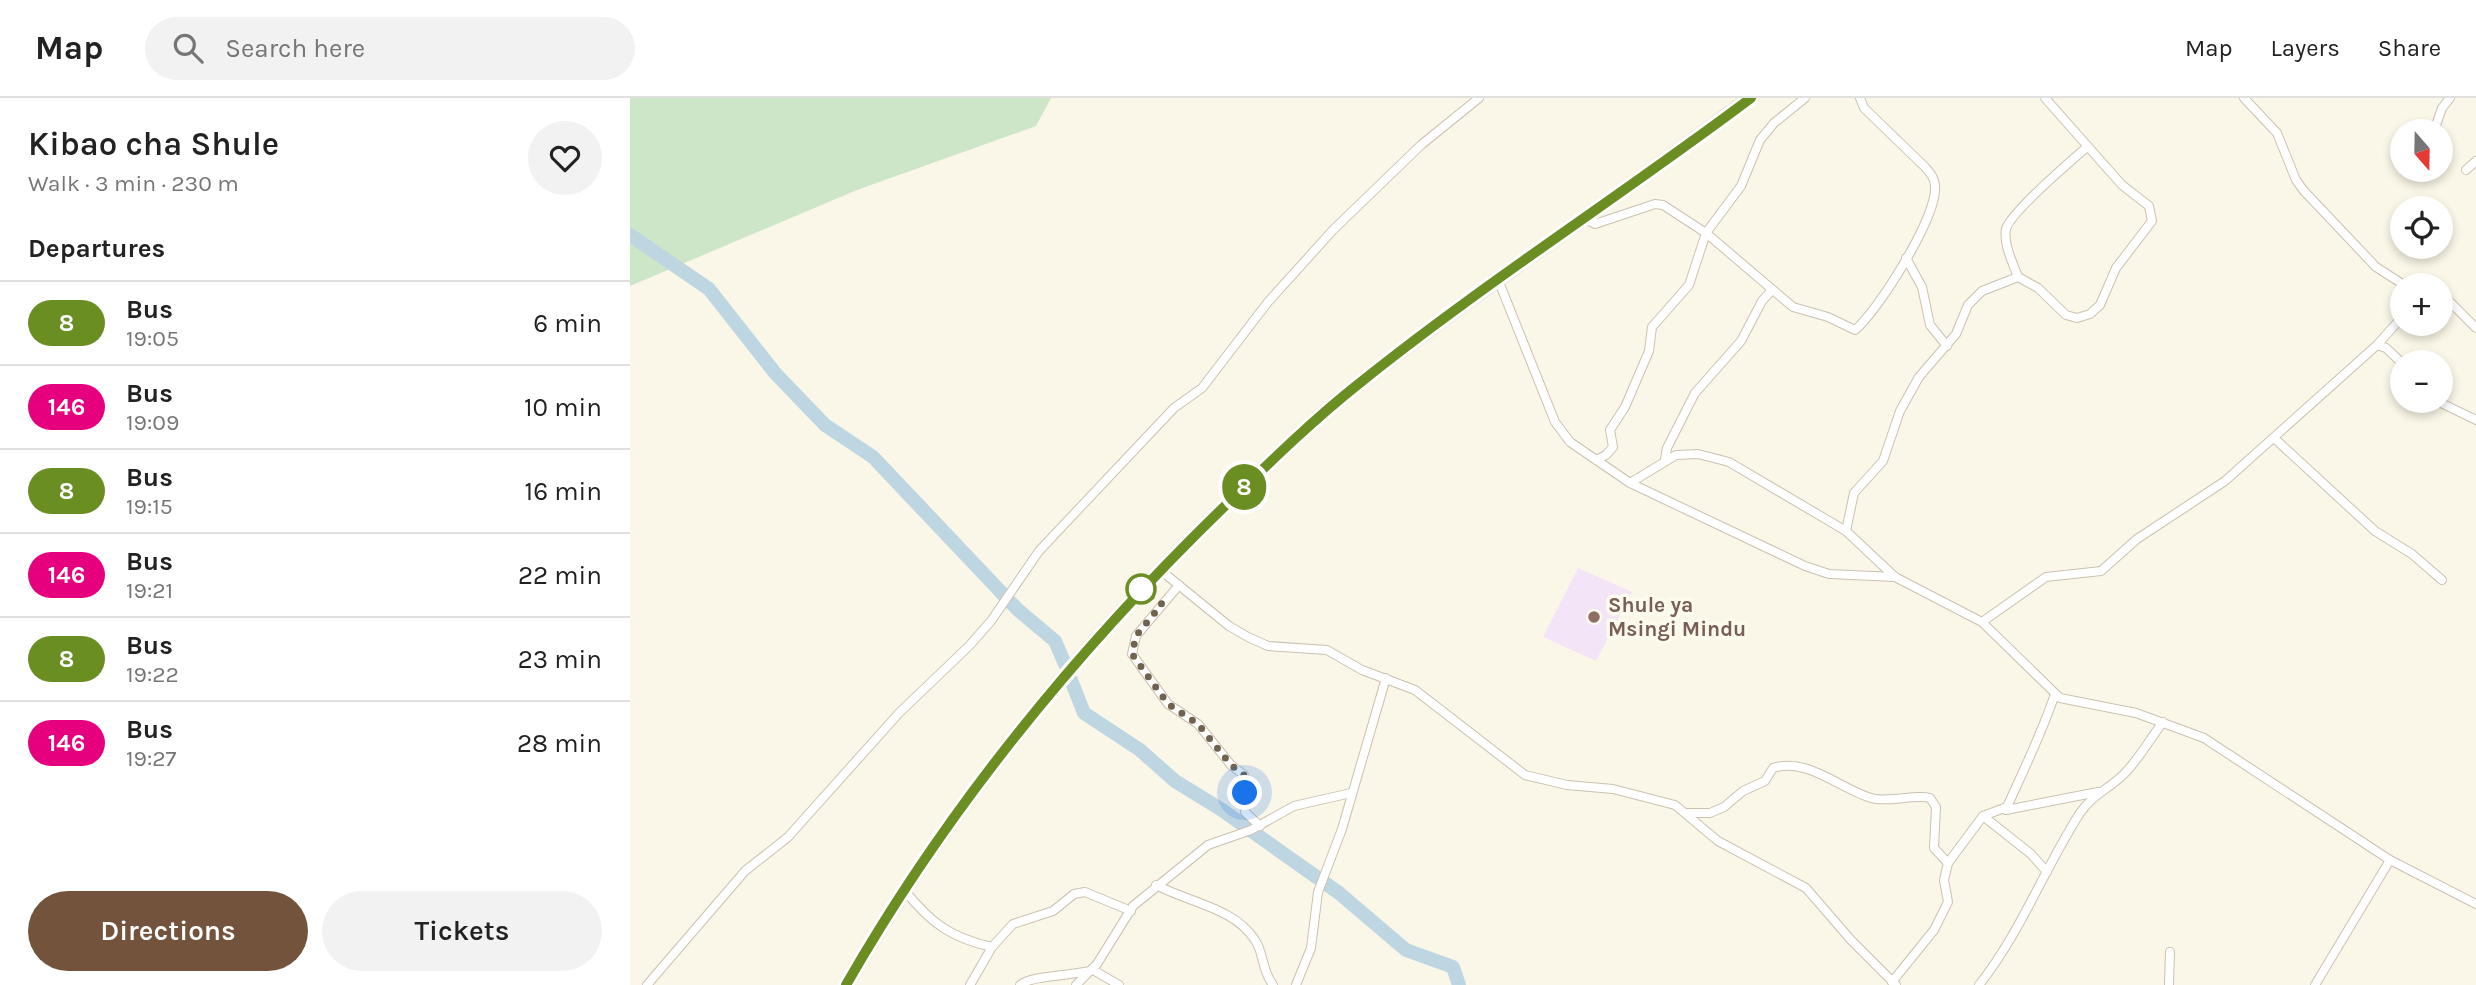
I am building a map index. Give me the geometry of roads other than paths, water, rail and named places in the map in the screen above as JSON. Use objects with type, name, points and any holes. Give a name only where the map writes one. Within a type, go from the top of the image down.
[{"type":"highway","points":[[846,985],[905,891],[1006,749],[1048,695],[1159,569],[1317,419],[1497,277],[1751,98]]},
{"type":"street","points":[[647,985],[745,871],[788,837],[899,713],[976,638],[1039,551],[1158,424],[1202,388],[1268,302],[1333,230],[1421,145],[1479,98]]},
{"type":"street","points":[[1596,460],[1606,455],[1613,447],[1610,430],[1625,407],[1649,351],[1651,327],[1689,285],[1706,233],[1741,186],[1765,133],[1805,98]]},
{"type":"street","points":[[1583,218],[1595,224],[1659,203],[1706,233],[1793,307],[1828,317],[1855,330],[1883,296],[1906,258],[1929,217],[1935,193],[1933,177],[1864,108],[1860,98]]},
{"type":"street","points":[[2045,98],[2122,185],[2149,206],[2152,221],[2116,268],[2100,305],[2090,314],[2077,318],[2066,315],[2038,288],[2018,277],[2006,241],[2006,228],[2049,179],[2087,147]]},
{"type":"street","points":[[2244,98],[2277,133],[2304,191],[2376,267],[2390,276]]},
{"type":"street","points":[[2438,119],[2450,98]]},
{"type":"street","points":[[2466,170],[2476,161]]},
{"type":"street","points":[[1906,258],[1922,287],[1930,325],[1947,346]]},
{"type":"street","points":[[1497,277],[1555,422],[1570,442],[1630,483],[1816,571],[1895,577]]},
{"type":"street","points":[[1846,531],[1854,493],[1883,461],[1919,377],[1947,346],[1973,298],[1982,291],[2018,277]]},
{"type":"street","points":[[1665,459],[1667,448],[1695,393],[1741,341],[1762,301],[1772,291]]},
{"type":"street","points":[[2453,305],[2476,328]]},
{"type":"street","points":[[1982,622],[2046,578],[2101,571],[2146,533],[2225,481],[2390,330]]},
{"type":"street","points":[[2377,345],[2390,354]]},
{"type":"street","points":[[2453,409],[2476,420]]},
{"type":"street","points":[[2274,438],[2375,531],[2412,554],[2442,580]]},
{"type":"street","points":[[1630,483],[1665,459],[1699,454],[1729,462],[1846,531],[1895,577],[1982,622],[2055,694],[2064,699],[2136,713],[2204,738],[2390,860],[2476,904]]},
{"type":"street","points":[[1159,569],[1229,626],[1248,637],[1268,646],[1327,650],[1362,670],[1386,678],[1427,698],[1525,775],[1567,785],[1613,789],[1675,805],[1718,841],[1785,875],[1812,893],[1851,940],[1894,984],[1934,930],[1948,902],[1944,882],[1948,863],[1983,816],[2098,792]]},
{"type":"street","points":[[1179,585],[1136,636],[1132,654],[1168,704],[1198,724],[1231,765],[1244,775],[1247,784],[1245,812],[1259,826]]},
{"type":"street","points":[[1296,985],[1311,948],[1318,891],[1342,829],[1386,678]]},
{"type":"street","points":[[2006,810],[2016,783],[2028,766],[2055,694]]},
{"type":"street","points":[[1979,985],[2010,944],[2029,903],[2080,814],[2098,792],[2124,774],[2163,722]]},
{"type":"street","points":[[1687,813],[1714,811],[1765,781],[1773,768],[1791,766],[1815,772],[1873,799],[1909,800],[1924,797],[1933,800],[1937,811],[1933,846],[1948,863]]},
{"type":"street","points":[[1076,985],[1093,970],[1130,911],[1156,885],[1211,842],[1259,826],[1294,806],[1351,793]]},
{"type":"street","points":[[1983,816],[2031,854],[2047,872]]},
{"type":"street","points":[[2315,985],[2390,860]]},
{"type":"street","points":[[1156,885],[1235,920],[1255,939],[1263,970],[1273,985]]},
{"type":"street","points":[[905,891],[925,915],[951,935],[992,947]]},
{"type":"street","points":[[970,985],[992,947],[1013,924],[1053,911],[1079,892],[1130,911]]},
{"type":"street","points":[[2169,985],[2170,952]]},
{"type":"street","points":[[1020,985],[1029,979],[1058,978],[1093,970],[1119,985]]},
{"type":"waterway","points":[[630,235],[709,289],[775,373],[825,425],[873,457],[1017,609],[1055,641],[1065,664]]},
{"type":"waterway","points":[[1071,680],[1084,713],[1140,750],[1175,781],[1222,810],[1339,893],[1406,950],[1453,967],[1459,985]]},
{"type":"place","name":"Shule ya Msingi Mindu","points":[[1594,617]]}]
